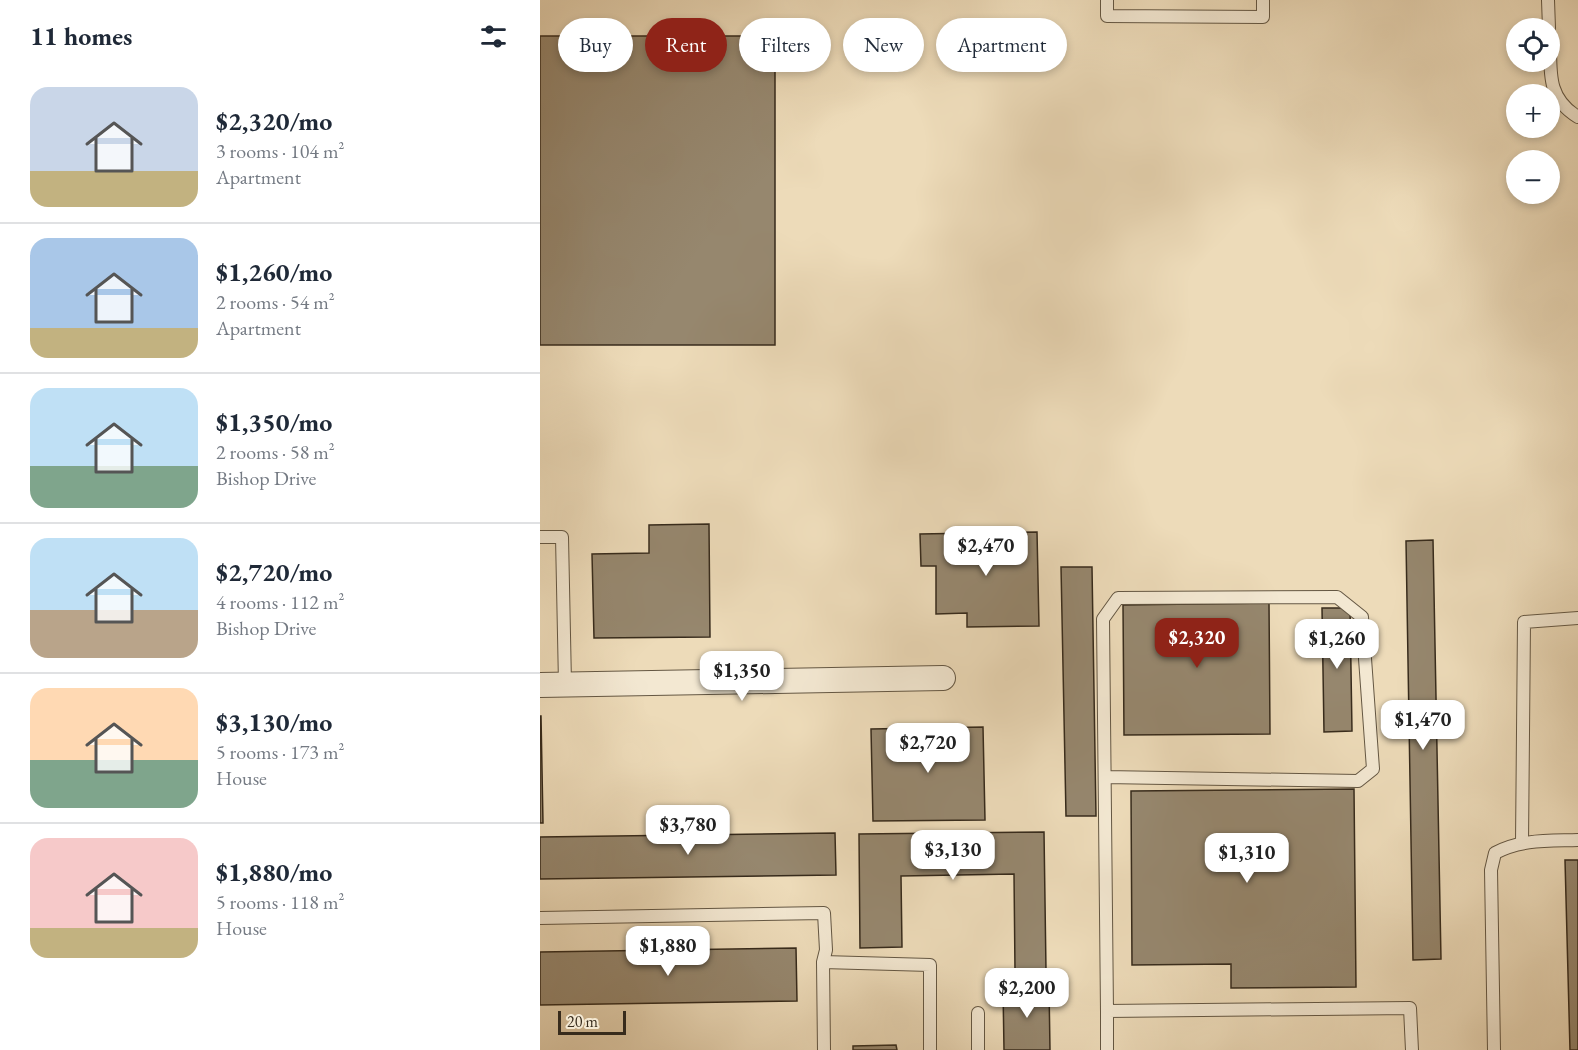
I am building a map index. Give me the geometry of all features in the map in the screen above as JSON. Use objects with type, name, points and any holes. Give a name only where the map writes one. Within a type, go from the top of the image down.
[{"type":"street","points":[[540,685],[943,678]]},
{"type":"lane","points":[[1107,0],[1107,16],[1263,17],[1263,0]]},
{"type":"lane","points":[[1548,0],[1549,18]]},
{"type":"lane","points":[[1551,72],[1551,85],[1564,109],[1578,117]]},
{"type":"lane","points":[[540,537],[562,537],[565,684]]},
{"type":"lane","points":[[1105,777],[1358,781],[1373,769],[1362,617],[1337,597],[1119,598],[1103,619],[1107,1050]]},
{"type":"lane","points":[[1522,843],[1524,622],[1578,618]]},
{"type":"lane","points":[[1494,1050],[1491,870],[1495,853],[1511,845],[1522,843],[1578,840]]},
{"type":"lane","points":[[540,918],[824,913],[826,950],[823,962],[824,1050]]},
{"type":"lane","points":[[823,962],[930,965],[930,1050]]},
{"type":"lane","points":[[1107,1011],[1410,1008],[1412,1050]]},
{"type":"lane","points":[[978,1013],[978,1050]]},
{"type":"building","points":[[540,36],[558,36],[558,72],[633,72],[633,36],[645,36],[645,72],[727,72],[727,36],[739,36],[739,72],[775,72],[775,345],[540,345]]},
{"type":"building","points":[[709,524],[710,637],[594,638],[592,554],[649,553],[649,525]]},
{"type":"building","points":[[1037,532],[1039,626],[967,627],[967,613],[936,614],[936,566],[921,566],[920,534]]},
{"type":"building","points":[[1433,540],[1441,959],[1413,960],[1406,541]]},
{"type":"building","points":[[1061,567],[1092,567],[1096,816],[1066,816]]},
{"type":"building","points":[[1269,603],[1270,734],[1124,735],[1123,605]]},
{"type":"building","points":[[1322,608],[1350,608],[1352,731],[1324,732]]},
{"type":"building","points":[[541,716],[543,823],[540,823]]},
{"type":"building","points":[[983,727],[985,820],[873,821],[871,729]]},
{"type":"building","points":[[1354,789],[1356,987],[1231,988],[1231,964],[1132,965],[1131,791]]},
{"type":"building","points":[[1044,832],[1046,970],[1015,970],[1014,874],[901,876],[902,947],[860,948],[859,834]]},
{"type":"building","points":[[835,833],[836,875],[540,879],[540,837]]},
{"type":"building","points":[[1565,860],[1578,860],[1578,1050],[1570,1050]]},
{"type":"building","points":[[796,948],[797,1001],[540,1005],[540,952]]},
{"type":"building","points":[[1049,987],[1050,1050],[1004,1050],[1003,988]]},
{"type":"building","points":[[896,1045],[897,1050],[853,1050],[853,1046]]}]
